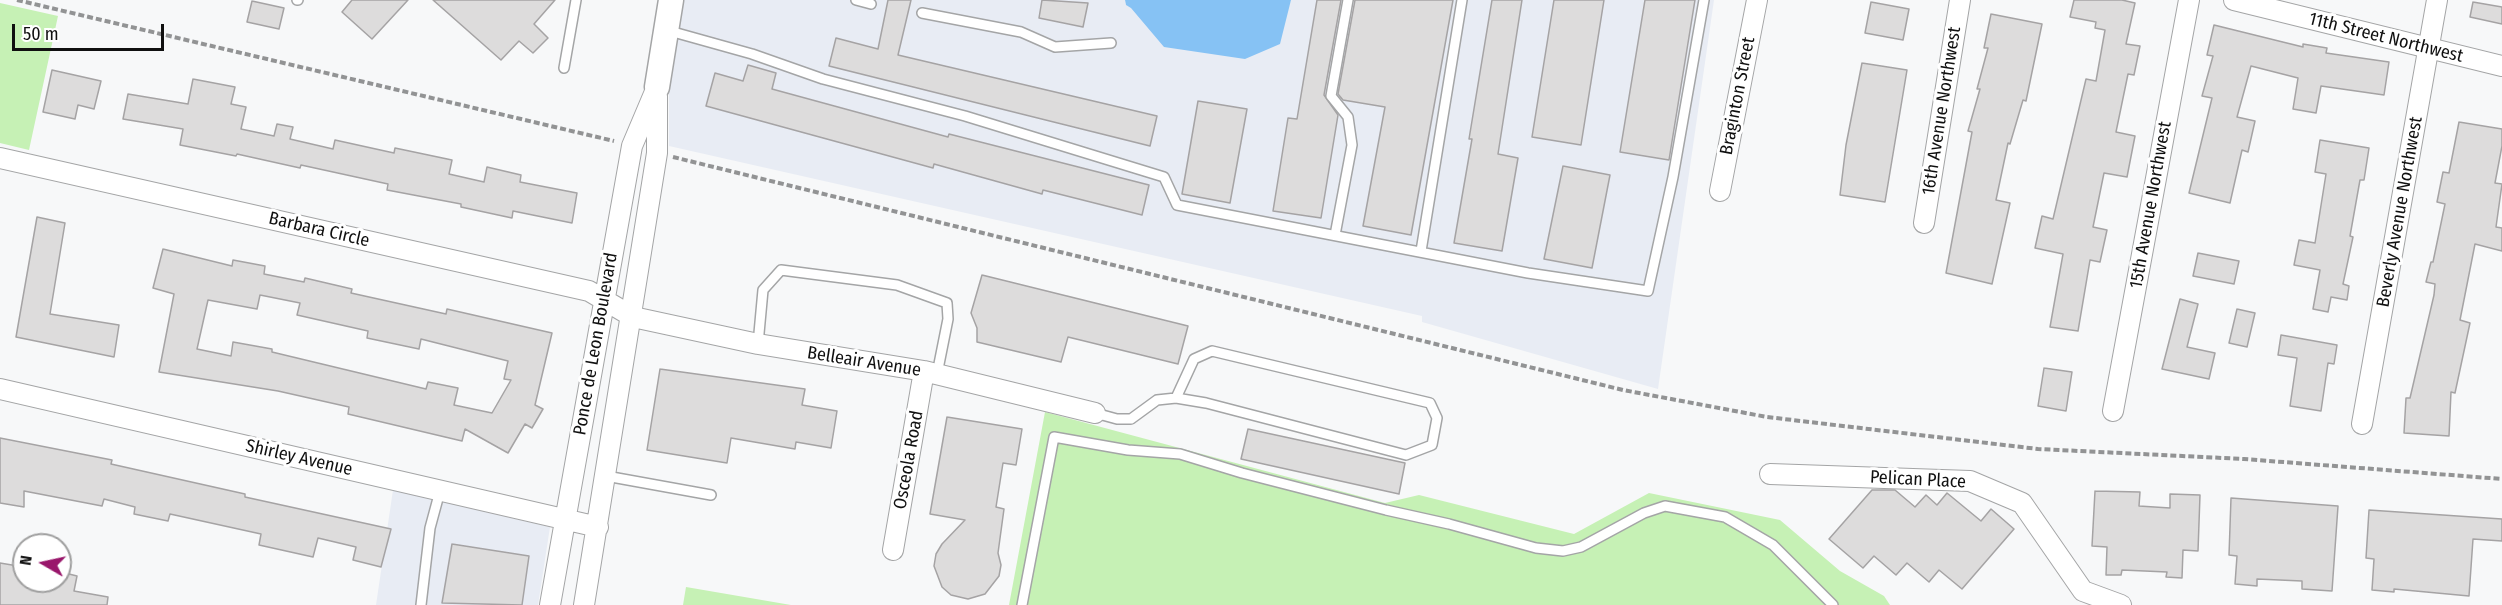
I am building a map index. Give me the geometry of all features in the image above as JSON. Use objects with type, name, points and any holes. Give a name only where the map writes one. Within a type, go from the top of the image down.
[{"type":"street","name":"Ponce de Leon Boulevard","points":[[585,605],[633,317],[657,153],[657,87],[671,0]]},
{"type":"street","name":"Braginton Street","points":[[1720,191],[1757,0]]},
{"type":"street","name":"16th Avenue Northwest","points":[[1924,223],[1960,0]]},
{"type":"street","name":"15th Avenue Northwest","points":[[2114,411],[2189,0]]},
{"type":"street","name":"11th Street Northwest","points":[[2234,0],[2502,66]]},
{"type":"street","name":"Beverly Avenue Northwest","points":[[2362,424],[2437,0]]},
{"type":"street","name":"Ponce de Leon Boulevard","points":[[550,605],[632,146],[657,87]]},
{"type":"street","name":"Barbara Circle","points":[[0,158],[589,291],[633,317]]},
{"type":"street","name":"Belleair Avenue","points":[[633,317],[758,344],[931,373],[1095,413]]},
{"type":"street","name":"Osceola Road","points":[[893,550],[931,373]]},
{"type":"street","name":"Shirley Avenue","points":[[0,389],[598,527]]},
{"type":"street","name":"Pelican Place","points":[[1770,474],[1970,481],[2022,503],[2083,591],[2121,605]]},
{"type":"lane","points":[[564,68],[576,0]]},
{"type":"lane","points":[[856,0],[871,4]]},
{"type":"lane","points":[[1335,235],[1352,145],[1348,117],[1331,96],[1348,0]]},
{"type":"lane","points":[[1421,251],[1462,0]]},
{"type":"lane","points":[[666,30],[752,54],[824,79],[986,122],[1164,177],[1177,205],[1528,273],[1648,291],[1673,177],[1704,0]]},
{"type":"lane","points":[[922,13],[1021,32],[1055,47],[1112,43]]},
{"type":"lane","points":[[758,344],[763,290],[781,270],[897,285],[947,303],[948,319],[931,373]]},
{"type":"lane","points":[[1095,413],[1131,419],[1157,400],[1176,398],[1206,403],[1406,455],[1432,445],[1437,418],[1430,403],[1212,351],[1194,359],[1176,398]]},
{"type":"lane","points":[[1022,605],[1054,437],[1128,450],[1180,454],[1242,473],[1449,524],[1536,549],[1563,551],[1581,547],[1644,513],[1665,506],[1725,517],[1773,545],[1833,605]]},
{"type":"lane","points":[[606,476],[711,495]]},
{"type":"lane","points":[[421,605],[430,528],[440,491]]},
{"type":"path","points":[[17,0],[632,146]]},
{"type":"path","points":[[657,153],[1623,390],[1767,417],[2038,449],[2244,459],[2502,479]]},
{"type":"shaded area","points":[[683,0],[1125,0],[1126,5],[1131,7],[1287,12],[1291,0],[1714,0],[1658,389],[1422,322],[1422,316],[669,146],[669,90]]},
{"type":"shaded area","points":[[393,490],[550,527],[538,605],[376,605]]},
{"type":"green space","points":[[0,3],[58,16],[29,150],[0,143]]},
{"type":"green space","points":[[1045,412],[1385,503],[1419,495],[1574,534],[1649,493],[1780,520],[1840,571],[1884,596],[1890,605],[1009,605]]},
{"type":"green space","points":[[686,587],[791,605],[683,605]]},
{"type":"water","points":[[1125,0],[1291,0],[1280,44],[1245,59],[1164,47],[1126,5]]},
{"type":"building","points":[[352,0],[408,0],[372,39],[342,12]]},
{"type":"building","points":[[433,0],[555,0],[534,24],[548,38],[533,53],[519,41],[501,60]]},
{"type":"building","points":[[888,0],[911,0],[898,55],[1157,116],[1150,146],[829,66],[836,38],[878,49]]},
{"type":"building","points":[[1042,0],[1088,3],[1083,27],[1039,18]]},
{"type":"building","points":[[1317,0],[1341,0],[1324,95],[1338,115],[1321,218],[1273,211],[1288,118],[1297,119]]},
{"type":"building","points":[[1355,0],[1453,0],[1411,235],[1363,226],[1385,107],[1343,100],[1338,94]]},
{"type":"building","points":[[1492,0],[1522,0],[1498,154],[1518,158],[1502,251],[1454,243]]},
{"type":"building","points":[[1554,0],[1604,0],[1581,145],[1532,137]]},
{"type":"building","points":[[1645,0],[1695,0],[1669,160],[1620,152]]},
{"type":"building","points":[[2074,0],[2122,0],[2135,3],[2126,44],[2140,46],[2134,75],[2128,74],[2116,132],[2135,136],[2127,177],[2104,173],[2093,227],[2107,230],[2100,262],[2090,260],[2078,331],[2050,327],[2063,254],[2035,248],[2042,216],[2053,219],[2086,79],[2096,81],[2105,30],[2095,28],[2096,22],[2070,17]]},
{"type":"building","points":[[252,1],[284,8],[279,29],[247,22]]},
{"type":"building","points":[[1871,2],[1909,9],[1903,40],[1865,33]]},
{"type":"building","points":[[2473,2],[2502,7],[2502,24],[2470,17]]},
{"type":"building","points":[[1991,14],[2042,24],[2026,101],[2023,100],[2010,144],[2008,143],[1996,200],[2010,203],[1992,284],[1946,273],[1972,132],[1968,131],[1980,89],[1977,89],[1988,48],[1984,48]]},
{"type":"building","points":[[2214,25],[2303,47],[2303,44],[2327,48],[2326,53],[2389,62],[2384,95],[2321,86],[2316,113],[2293,109],[2298,78],[2251,66],[2237,117],[2255,121],[2248,152],[2242,150],[2230,203],[2189,193],[2212,98],[2202,96],[2213,56],[2207,55]]},
{"type":"building","points":[[1862,63],[1907,70],[1885,202],[1840,195],[1846,145]]},
{"type":"building","points":[[748,65],[776,73],[772,89],[948,137],[949,134],[1149,185],[1142,215],[1043,190],[1042,194],[934,164],[933,168],[706,106],[715,73],[743,81]]},
{"type":"building","points":[[52,70],[101,81],[94,109],[78,105],[75,119],[43,112]]},
{"type":"building","points":[[193,79],[235,87],[231,104],[246,107],[241,129],[274,136],[277,124],[293,127],[290,139],[333,149],[335,140],[394,153],[395,148],[452,160],[449,174],[484,182],[487,167],[521,175],[520,182],[577,193],[572,223],[513,211],[512,218],[461,207],[461,204],[387,190],[388,184],[301,165],[300,168],[237,154],[236,156],[180,145],[183,129],[123,119],[128,94],[188,104]]},
{"type":"building","points":[[1198,101],[1247,109],[1230,203],[1182,194]]},
{"type":"building","points":[[2459,122],[2502,129],[2502,146],[2495,183],[2502,184],[2496,227],[2502,228],[2502,251],[2475,244],[2460,320],[2470,323],[2455,393],[2451,392],[2449,436],[2404,433],[2406,398],[2410,398],[2434,295],[2435,284],[2426,282],[2431,262],[2433,262],[2445,204],[2437,202],[2443,172],[2449,173]]},
{"type":"building","points":[[2320,140],[2369,148],[2364,180],[2360,180],[2350,236],[2353,237],[2343,284],[2349,286],[2347,300],[2331,297],[2328,312],[2313,309],[2320,270],[2294,265],[2299,240],[2315,243],[2326,174],[2315,172]]},
{"type":"building","points":[[1563,166],[1610,175],[1592,268],[1544,259]]},
{"type":"building","points":[[37,217],[65,223],[50,314],[119,325],[114,357],[16,337]]},
{"type":"building","points":[[163,249],[232,266],[233,260],[265,266],[264,274],[304,282],[305,278],[352,289],[351,293],[446,314],[447,309],[552,333],[535,405],[543,409],[532,428],[525,424],[508,453],[465,429],[462,441],[348,414],[349,407],[278,391],[159,372],[174,294],[153,288]],"holes":[[[260,295],[300,303],[297,315],[368,331],[367,338],[419,349],[421,339],[508,361],[504,379],[511,380],[492,413],[454,405],[458,388],[428,382],[426,389],[272,352],[272,349],[233,342],[231,356],[197,349],[208,300],[257,309]]]},
{"type":"building","points":[[2198,253],[2239,261],[2234,284],[2193,276]]},
{"type":"building","points":[[982,275],[1188,326],[1178,364],[1068,337],[1061,362],[977,342],[977,328],[971,313]]},
{"type":"building","points":[[2180,299],[2198,304],[2187,347],[2215,353],[2209,379],[2162,369]]},
{"type":"building","points":[[2237,309],[2255,313],[2247,347],[2229,343]]},
{"type":"building","points":[[2281,335],[2337,345],[2334,364],[2328,363],[2321,411],[2290,406],[2297,358],[2278,355]]},
{"type":"building","points":[[2044,368],[2072,372],[2066,411],[2038,406]]},
{"type":"building","points":[[660,369],[805,389],[802,405],[837,411],[831,448],[796,442],[795,449],[731,438],[727,463],[647,450]]},
{"type":"building","points":[[947,417],[1022,429],[1016,465],[1003,463],[996,507],[1004,509],[998,553],[1001,565],[999,576],[985,594],[968,599],[951,595],[942,587],[934,566],[936,554],[942,544],[965,520],[930,514]]},
{"type":"building","points":[[1248,429],[1405,463],[1399,494],[1241,459]]},
{"type":"building","points":[[0,438],[112,460],[111,464],[245,494],[245,497],[391,529],[381,567],[353,560],[356,547],[318,538],[313,557],[259,545],[261,534],[170,514],[168,521],[134,514],[135,507],[104,499],[102,506],[24,491],[24,507],[0,503]]},
{"type":"building","points":[[1872,490],[1895,490],[1915,507],[1926,495],[1937,505],[1947,493],[1981,521],[1991,509],[2014,529],[1962,589],[1939,570],[1929,582],[1907,563],[1896,575],[1874,556],[1863,568],[1829,539]]},
{"type":"building","points":[[2095,491],[2140,492],[2139,506],[2170,508],[2170,494],[2200,495],[2198,551],[2183,550],[2182,578],[2166,577],[2167,572],[2122,570],[2121,575],[2106,575],[2107,547],[2092,546]]},
{"type":"building","points":[[2231,498],[2338,506],[2332,591],[2302,589],[2302,581],[2257,579],[2257,586],[2235,584],[2237,556],[2229,555]]},
{"type":"building","points":[[2369,510],[2502,519],[2502,541],[2473,539],[2469,596],[2394,589],[2394,592],[2372,590],[2374,559],[2366,558]]},
{"type":"building","points":[[452,544],[529,556],[522,605],[442,603]]},
{"type":"building","points":[[0,563],[12,565],[12,593],[72,593],[72,575],[77,576],[74,591],[108,597],[107,605],[0,605]]}]
